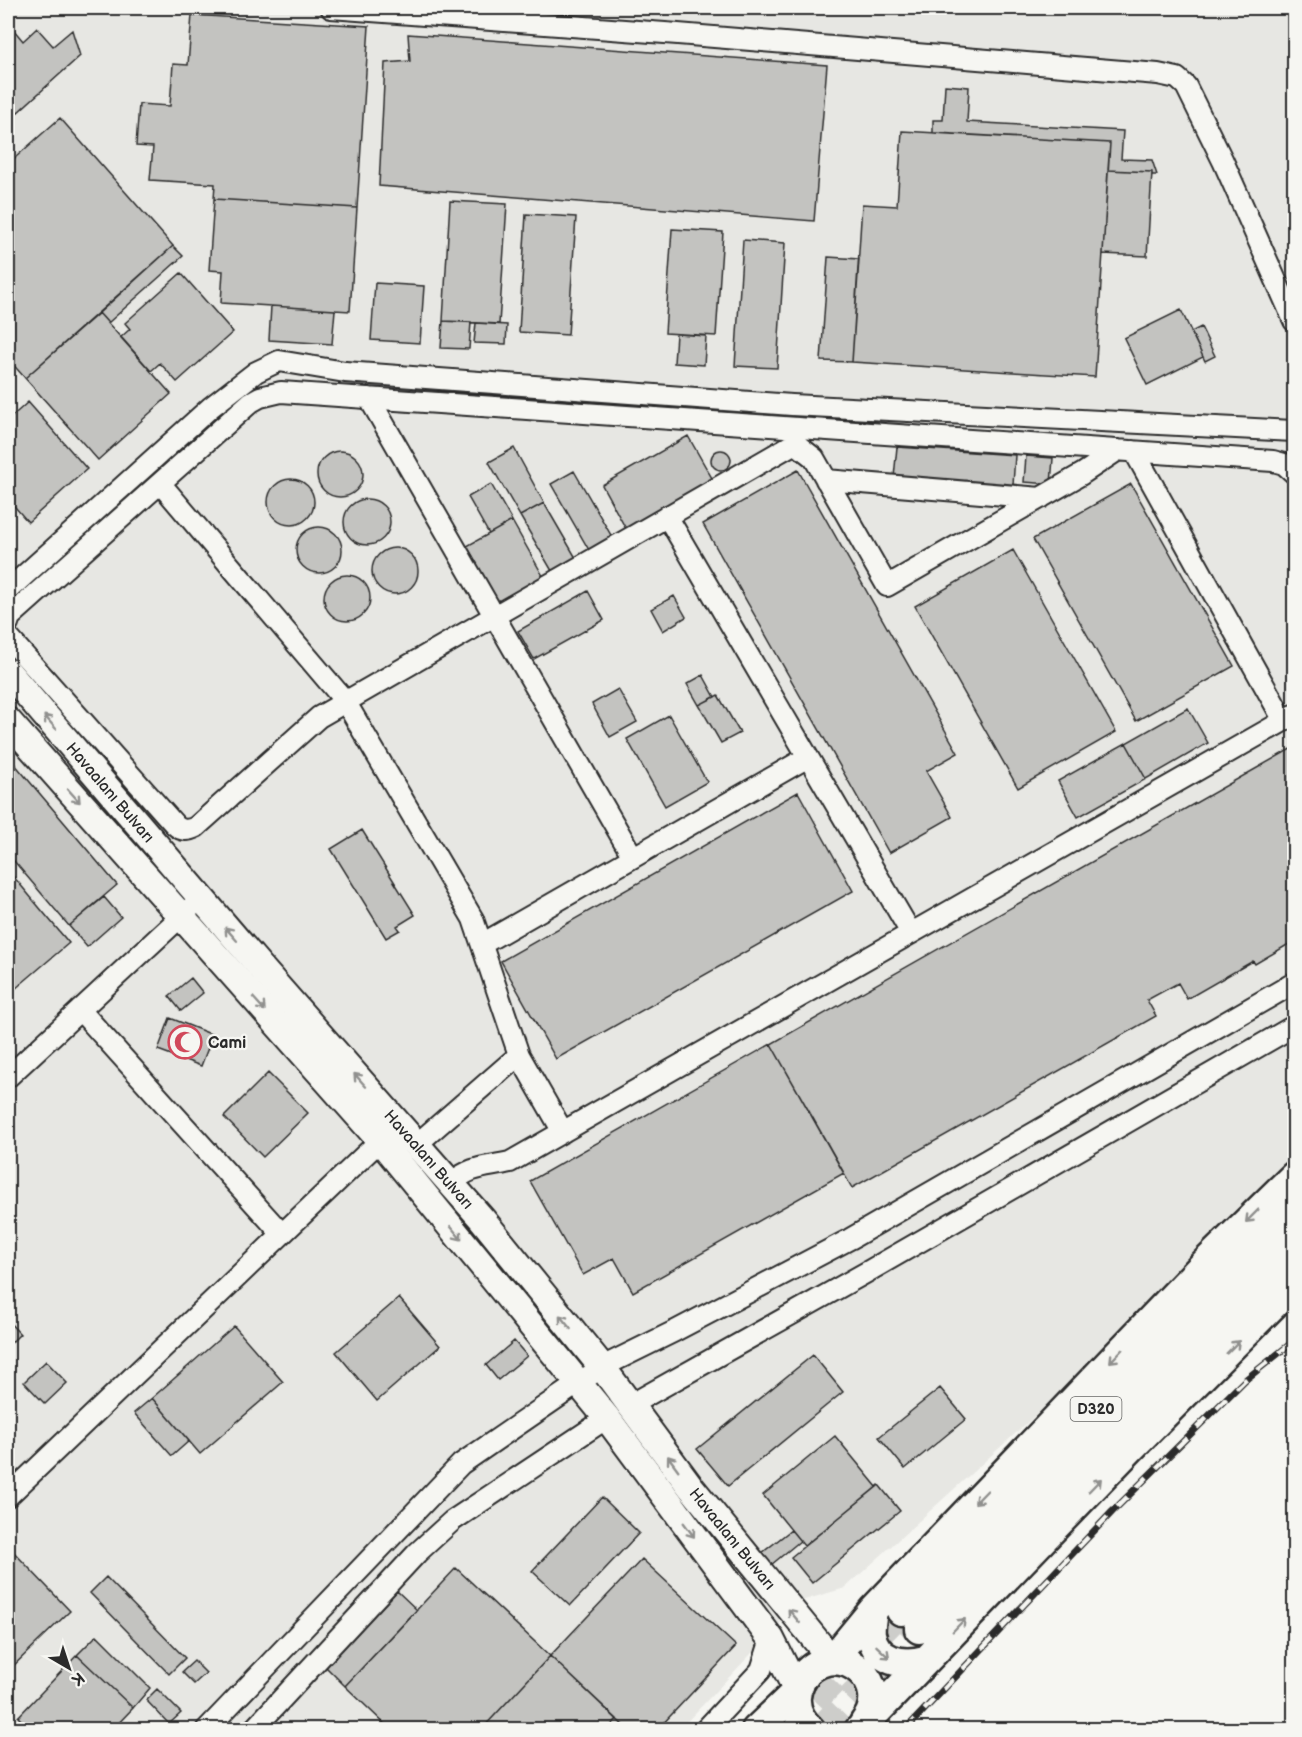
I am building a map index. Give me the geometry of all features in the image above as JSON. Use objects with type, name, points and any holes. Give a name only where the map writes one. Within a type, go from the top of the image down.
[{"type":"highway","points":[[832,1660],[873,1610],[1206,1262],[1294,1176]]},
{"type":"highway","name":"D320","points":[[1294,1211],[1176,1326],[910,1620],[1294,1245]]},
{"type":"highway","points":[[860,1729],[925,1659],[1294,1284]]},
{"type":"highway","points":[[873,1610],[871,1635],[883,1656],[905,1664],[925,1659]]},
{"type":"highway","points":[[811,1730],[799,1714],[796,1703],[797,1691],[801,1679],[809,1670],[820,1663],[832,1660],[844,1661],[855,1666],[870,1684],[873,1707],[860,1729]]},
{"type":"highway","points":[[756,1730],[797,1691]]},
{"type":"main road","name":"Havaalanı Bulvarı","points":[[8,672],[202,899],[451,1183],[602,1367],[690,1486],[832,1660]]},
{"type":"main road","name":"Havaalanı Bulvarı","points":[[8,721],[379,1139],[607,1418],[771,1639],[797,1691]]},
{"type":"main road","points":[[397,1161],[417,1144]]},
{"type":"main road","points":[[430,1201],[451,1183]]},
{"type":"main road","points":[[607,1418],[630,1405]]},
{"type":"street","points":[[331,8],[678,34],[1158,74],[1177,78],[1186,86],[1223,161],[1294,321]]},
{"type":"street","points":[[8,590],[211,407],[256,372],[279,361],[345,372],[792,405],[1294,431]]},
{"type":"street","points":[[8,622],[10,617],[251,402],[260,397],[281,392],[795,435],[1126,450],[1273,461],[1284,464],[1294,473]]},
{"type":"street","points":[[369,398],[633,857]]},
{"type":"street","points":[[795,435],[814,458],[887,586],[1126,450]]},
{"type":"street","points":[[8,637],[175,825],[185,830],[196,827],[319,717],[667,516],[795,435]]},
{"type":"street","points":[[451,1183],[464,1172],[475,1168],[510,1162],[1289,718],[1126,450]]},
{"type":"street","points":[[826,480],[1041,498]]},
{"type":"street","points":[[160,483],[345,701],[473,919],[519,1055],[563,1132]]},
{"type":"street","points":[[667,516],[911,933]]},
{"type":"street","points":[[482,944],[808,757]]},
{"type":"street","points":[[8,1077],[202,899]]},
{"type":"street","points":[[206,1730],[461,1464],[578,1383],[602,1367],[850,1239],[1294,982]]},
{"type":"street","points":[[80,1010],[281,1233]]},
{"type":"street","points":[[630,1405],[867,1272],[1294,1026]]},
{"type":"street","points":[[417,1144],[519,1055]]},
{"type":"street","points":[[8,1496],[379,1139],[399,1124]]},
{"type":"street","points":[[253,1730],[417,1553],[452,1521],[607,1418]]},
{"type":"street","points":[[705,1730],[761,1670],[771,1639]]},
{"type":"shaded area","points":[[8,8],[1294,8],[1294,1181],[845,1588],[801,1601],[680,1729],[8,1730]]},
{"type":"building","points":[[192,15],[369,26],[357,208],[214,199],[215,184],[150,180],[153,147],[136,146],[139,104],[170,106],[173,64],[188,65]]},
{"type":"building","points":[[8,23],[23,41],[37,28],[53,46],[72,30],[80,56],[8,121]]},
{"type":"building","points":[[408,34],[827,65],[814,221],[379,186],[385,63],[410,61]]},
{"type":"building","points":[[945,85],[969,87],[967,122],[1123,131],[1121,159],[1152,160],[1157,175],[1152,175],[1152,172],[1108,170],[1110,143],[933,133],[933,120],[943,120]]},
{"type":"building","points":[[60,118],[173,246],[25,378],[8,359],[8,164]]},
{"type":"building","points":[[902,131],[1110,143],[1095,377],[852,362],[862,204],[897,206]]},
{"type":"building","points":[[1108,170],[1152,172],[1147,256],[1103,254]]},
{"type":"building","points":[[214,199],[357,208],[350,311],[221,303],[223,271],[209,270]]},
{"type":"building","points":[[450,201],[507,204],[499,324],[443,321]]},
{"type":"building","points":[[526,214],[576,217],[568,335],[519,332]]},
{"type":"building","points":[[672,229],[723,232],[716,336],[665,333]]},
{"type":"building","points":[[743,240],[785,243],[777,368],[735,366]]},
{"type":"building","points":[[173,246],[183,256],[108,323],[99,313]]},
{"type":"building","points":[[828,257],[859,259],[852,362],[821,361]]},
{"type":"building","points":[[181,273],[233,332],[177,382],[160,363],[151,371],[121,337],[130,329],[125,323]]},
{"type":"building","points":[[375,283],[424,286],[420,343],[371,340]]},
{"type":"building","points":[[271,306],[335,310],[332,344],[269,340]]},
{"type":"building","points":[[1181,310],[1203,357],[1147,385],[1124,338]]},
{"type":"building","points":[[99,313],[171,394],[98,460],[25,378]]},
{"type":"building","points":[[443,321],[471,322],[469,349],[441,348]]},
{"type":"building","points":[[476,323],[507,325],[506,344],[474,343]]},
{"type":"building","points":[[1201,327],[1215,356],[1205,361],[1191,332]]},
{"type":"building","points":[[676,334],[706,336],[704,365],[674,363]]},
{"type":"building","points":[[28,402],[87,469],[28,522],[8,499],[8,420]]},
{"type":"building","points":[[688,436],[713,480],[626,529],[602,485]]},
{"type":"building","points":[[897,447],[1015,455],[1013,485],[894,477]]},
{"type":"building","points":[[514,448],[544,503],[520,516],[489,462]]},
{"type":"building","points":[[721,450],[728,453],[731,460],[728,467],[721,470],[714,467],[711,460],[714,453]]},
{"type":"building","points":[[340,451],[349,452],[356,458],[362,465],[362,483],[356,490],[349,496],[340,497],[331,496],[324,490],[318,483],[317,474],[318,465],[324,458],[331,452]]},
{"type":"building","points":[[1026,456],[1053,458],[1051,484],[1024,482]]},
{"type":"building","points":[[798,470],[958,753],[926,771],[952,817],[889,853],[703,524]]},
{"type":"building","points":[[574,471],[612,537],[589,550],[551,484]]},
{"type":"building","points":[[291,479],[300,480],[307,486],[313,493],[313,511],[307,518],[300,524],[291,525],[282,524],[275,518],[269,511],[268,502],[269,493],[275,486],[282,480]]},
{"type":"building","points":[[491,484],[512,521],[489,534],[468,497]]},
{"type":"building","points":[[1131,484],[1234,666],[1136,721],[1033,539]]},
{"type":"building","points":[[367,499],[376,500],[383,506],[389,513],[389,531],[383,538],[376,544],[367,545],[358,544],[351,538],[345,531],[344,522],[345,513],[351,506],[358,500]]},
{"type":"building","points":[[544,503],[576,558],[552,571],[520,516]]},
{"type":"building","points":[[512,521],[543,576],[498,602],[467,546]]},
{"type":"building","points":[[319,527],[328,528],[335,534],[341,541],[341,559],[335,566],[328,572],[319,573],[310,572],[303,566],[297,559],[296,550],[297,541],[303,534],[310,528]]},
{"type":"building","points":[[395,548],[404,549],[411,555],[417,562],[417,580],[411,587],[404,593],[395,594],[386,593],[379,587],[373,580],[372,571],[373,562],[379,555],[386,549]]},
{"type":"building","points":[[1013,550],[1116,732],[1018,788],[915,606]]},
{"type":"building","points":[[347,575],[356,576],[363,582],[369,589],[369,607],[363,614],[356,620],[347,621],[338,620],[331,614],[325,607],[324,598],[325,589],[331,582],[338,576]]},
{"type":"building","points":[[588,591],[604,620],[534,659],[518,631]]},
{"type":"building","points":[[674,596],[686,617],[663,631],[651,609]]},
{"type":"building","points":[[703,675],[715,697],[699,705],[687,684]]},
{"type":"building","points":[[618,689],[637,722],[610,737],[592,704]]},
{"type":"building","points":[[718,695],[740,733],[721,743],[699,705]]},
{"type":"building","points":[[1188,708],[1208,743],[1146,779],[1126,743]]},
{"type":"building","points":[[669,715],[707,782],[665,806],[627,739]]},
{"type":"building","points":[[1126,743],[1146,779],[1078,817],[1058,781]]},
{"type":"building","points":[[1294,747],[1294,941],[1255,964],[1253,961],[1187,999],[1178,983],[1147,1000],[1156,1016],[852,1188],[771,1044]]},
{"type":"building","points":[[8,756],[117,885],[69,926],[8,854]]},
{"type":"building","points":[[798,792],[853,891],[556,1059],[501,961]]},
{"type":"building","points":[[362,830],[415,915],[397,926],[400,930],[386,938],[331,849]]},
{"type":"building","points":[[8,870],[69,943],[8,995]]},
{"type":"building","points":[[104,897],[121,917],[87,947],[69,926]]},
{"type":"building","points":[[191,978],[203,993],[181,1011],[169,996]]},
{"type":"building","name":"Cami","points":[[170,1018],[213,1035],[201,1066],[158,1050]]},
{"type":"building","points":[[771,1044],[844,1173],[633,1292],[614,1258],[583,1275],[530,1181]]},
{"type":"building","points":[[268,1073],[308,1113],[263,1157],[224,1117]]},
{"type":"building","points":[[399,1298],[440,1346],[377,1401],[336,1352]]},
{"type":"building","points":[[8,1321],[20,1334],[8,1346]]},
{"type":"building","points":[[234,1326],[283,1382],[200,1454],[152,1398]]},
{"type":"building","points":[[514,1341],[527,1356],[498,1380],[486,1365]]},
{"type":"building","points":[[813,1355],[843,1392],[728,1486],[697,1449]]},
{"type":"building","points":[[46,1361],[67,1383],[45,1404],[24,1382]]},
{"type":"building","points":[[940,1388],[966,1419],[905,1469],[879,1437]]},
{"type":"building","points":[[152,1398],[189,1441],[172,1456],[134,1413]]},
{"type":"building","points":[[835,1436],[877,1487],[804,1546],[763,1495]]},
{"type":"building","points":[[879,1485],[900,1511],[812,1583],[791,1557]]},
{"type":"building","points":[[602,1497],[639,1533],[570,1606],[532,1571]]},
{"type":"building","points":[[791,1530],[800,1541],[771,1565],[762,1553]]},
{"type":"building","points":[[8,1546],[70,1611],[8,1671]]},
{"type":"building","points":[[642,1559],[736,1646],[657,1730],[628,1730],[550,1656]]},
{"type":"building","points":[[456,1568],[550,1656],[481,1730],[391,1730],[345,1686]]},
{"type":"building","points":[[106,1577],[185,1658],[169,1674],[90,1593]]},
{"type":"building","points":[[397,1591],[417,1610],[345,1686],[326,1667]]},
{"type":"building","points":[[97,1635],[150,1688],[133,1708],[77,1655]]},
{"type":"building","points":[[77,1655],[133,1708],[112,1730],[31,1730],[18,1717]]},
{"type":"building","points":[[550,1656],[617,1719],[607,1730],[481,1730]]},
{"type":"building","points":[[194,1661],[206,1673],[194,1684],[182,1672]]},
{"type":"building","points":[[157,1689],[181,1713],[169,1724],[146,1700]]},
{"type":"tunnel","points":[[785,1730],[901,1611]]},
{"type":"tunnel","points":[[820,1730],[919,1629]]},
{"type":"railway","points":[[905,1730],[1112,1512],[1245,1380],[1294,1341]]},
{"type":"place","name":"Cami","points":[[185,1042]]}]
